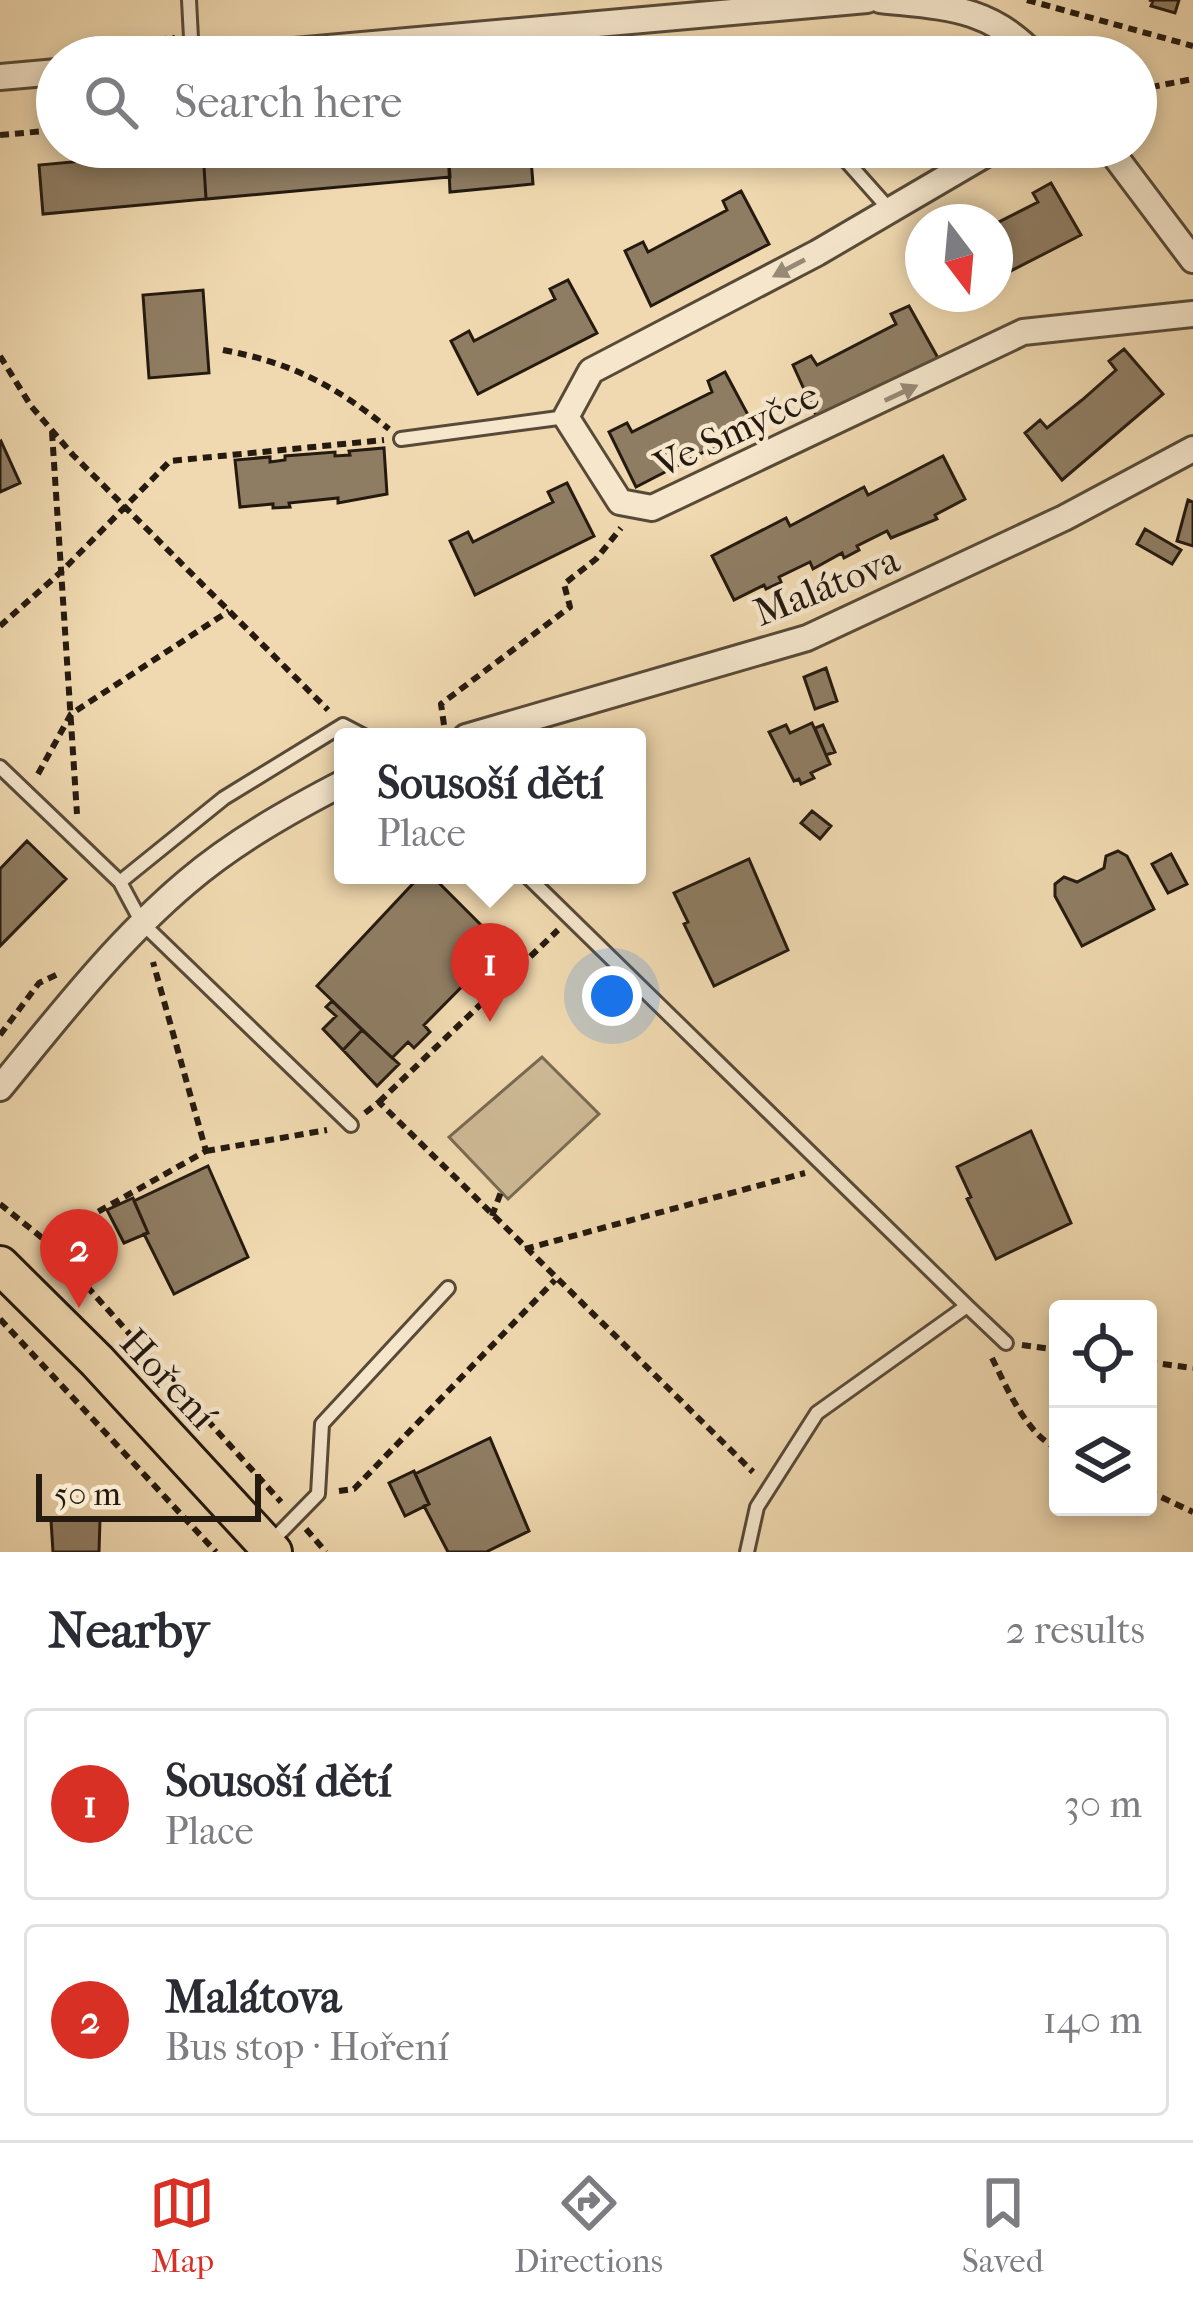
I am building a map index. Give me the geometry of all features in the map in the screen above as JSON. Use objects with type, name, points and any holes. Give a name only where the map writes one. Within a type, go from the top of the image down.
[{"type":"main road","name":"Hoření","points":[[0,1265],[97,1361],[270,1549]]},
{"type":"street","points":[[463,36],[867,0]]},
{"type":"street","points":[[880,0],[966,9],[1012,36]]},
{"type":"street","points":[[0,77],[36,74]]},
{"type":"street","points":[[566,417],[591,371],[962,168]]},
{"type":"street","points":[[1124,168],[1193,260]]},
{"type":"street","name":"Ve Smyčce","points":[[566,417],[620,502],[652,508],[1023,332],[1193,314]]},
{"type":"street","name":"Malátova","points":[[479,728],[807,638],[1064,518],[1193,449]]},
{"type":"street","points":[[0,1088],[76,995],[189,880],[239,843],[334,788]]},
{"type":"lane","points":[[189,0],[191,36]]},
{"type":"lane","points":[[853,168],[890,210]]},
{"type":"lane","points":[[401,439],[566,417]]},
{"type":"lane","points":[[121,882],[224,798],[334,731]]},
{"type":"lane","points":[[0,767],[121,882],[142,923],[351,1125]]},
{"type":"lane","points":[[536,884],[1006,1343]]},
{"type":"lane","points":[[270,1549],[318,1494],[322,1424],[448,1288]]},
{"type":"lane","points":[[747,1552],[757,1507],[817,1413],[967,1306]]},
{"type":"path","points":[[1027,0],[1157,36]]},
{"type":"path","points":[[1157,36],[1193,46]]},
{"type":"path","points":[[1157,86],[1193,79]]},
{"type":"path","points":[[0,135],[36,132]]},
{"type":"path","points":[[223,350],[274,359],[304,371],[401,439]]},
{"type":"path","points":[[0,356],[17,388],[52,431],[321,703]]},
{"type":"path","points":[[52,431],[78,842]]},
{"type":"path","points":[[0,626],[62,571],[170,461],[401,439]]},
{"type":"path","points":[[450,728],[441,704],[570,608],[564,584],[596,559],[638,506]]},
{"type":"path","points":[[27,793],[70,714],[229,611]]},
{"type":"path","points":[[46,1241],[206,1151],[351,1125],[572,917]]},
{"type":"path","points":[[142,923],[206,1151]]},
{"type":"path","points":[[379,1102],[769,1487]]},
{"type":"path","points":[[525,1249],[827,1167]]},
{"type":"path","points":[[492,1216],[501,1192]]},
{"type":"path","points":[[0,1204],[46,1241],[326,1552]]},
{"type":"path","points":[[318,1494],[354,1489],[555,1280]]},
{"type":"path","points":[[967,1306],[1022,1413],[1049,1444]]},
{"type":"path","points":[[0,1319],[216,1552]]},
{"type":"path","points":[[1006,1343],[1049,1349]]},
{"type":"path","points":[[1157,1363],[1193,1367]]},
{"type":"path","points":[[1157,1495],[1193,1512]]},
{"type":"shaded area","points":[[542,1057],[599,1114],[508,1199],[449,1137]]},
{"type":"building","points":[[1149,0],[1179,0],[1175,13],[1151,6]]},
{"type":"building","points":[[39,168],[204,168],[206,199],[43,214]]},
{"type":"building","points":[[204,168],[449,168],[450,177],[206,199]]},
{"type":"building","points":[[449,168],[532,168],[533,184],[450,192]]},
{"type":"building","points":[[1051,183],[1081,235],[1013,270],[1013,215],[1038,202],[1033,193]]},
{"type":"building","points":[[741,191],[769,244],[651,306],[625,251],[643,242],[648,252],[727,210],[723,201]]},
{"type":"building","points":[[568,280],[597,333],[478,394],[451,341],[469,331],[474,341],[555,299],[550,289]]},
{"type":"building","points":[[203,290],[209,373],[149,378],[143,295]]},
{"type":"building","points":[[905,308],[905,312],[912,312],[938,358],[818,420],[793,365],[811,356],[817,365],[896,324],[891,314]]},
{"type":"building","points":[[1124,349],[1163,394],[1062,480],[1025,433],[1040,420],[1047,428],[1082,400],[1116,370],[1109,361]]},
{"type":"building","points":[[725,372],[754,426],[636,487],[609,432],[627,423],[632,432],[712,392],[708,381]]},
{"type":"building","points":[[0,442],[20,483],[0,492]]},
{"type":"building","points":[[384,448],[387,494],[338,503],[338,498],[289,503],[290,507],[240,507],[235,460],[270,457],[270,462],[285,460],[285,456],[350,455],[349,451]]},
{"type":"building","points":[[943,456],[965,499],[935,515],[937,519],[891,538],[887,531],[844,558],[842,553],[813,569],[810,562],[779,577],[781,582],[734,600],[712,556],[786,518],[790,526],[864,487],[868,495]]},
{"type":"building","points":[[567,483],[594,536],[475,595],[450,541],[468,532],[473,542],[553,502],[548,492]]},
{"type":"building","points":[[1188,500],[1193,502],[1193,546],[1177,541]]},
{"type":"building","points":[[1145,529],[1181,550],[1172,564],[1137,544]]},
{"type":"building","points":[[826,668],[837,701],[815,709],[804,677]]},
{"type":"building","points":[[812,723],[830,764],[801,784],[799,779],[794,781],[769,732],[786,725],[790,733]]},
{"type":"building","points":[[823,725],[835,752],[826,755],[815,728]]},
{"type":"building","points":[[812,811],[831,826],[820,839],[801,823]]},
{"type":"building","points":[[27,841],[66,879],[0,946],[0,869]]},
{"type":"building","points":[[1118,851],[1127,856],[1154,909],[1082,946],[1055,896],[1055,884],[1064,877],[1077,882],[1104,868],[1106,856]]},
{"type":"building","points":[[1171,854],[1187,884],[1168,893],[1152,864]]},
{"type":"building","points":[[749,859],[788,950],[714,986],[674,893]]},
{"type":"building","points":[[413,884],[440,884],[502,946],[424,1025],[430,1032],[414,1048],[408,1042],[392,1058],[317,986]]},
{"type":"building","points":[[332,1001],[362,1030],[343,1050],[323,1029],[336,1016],[326,1007]]},
{"type":"building","points":[[362,1030],[399,1064],[377,1086],[343,1050]]},
{"type":"building","points":[[1031,1131],[1071,1223],[996,1259],[957,1167]]},
{"type":"building","points":[[208,1166],[248,1257],[174,1294],[144,1234],[148,1233],[134,1201]]},
{"type":"building","points":[[133,1198],[148,1233],[124,1243],[107,1210]]},
{"type":"building","points":[[490,1438],[529,1531],[486,1552],[448,1552],[424,1506],[429,1504],[415,1474]]},
{"type":"building","points":[[414,1471],[429,1504],[405,1516],[389,1483]]},
{"type":"building","points":[[100,1519],[99,1552],[53,1552],[51,1520]]},
{"type":"place","name":"Sousoší dětí","points":[[490,1022]]},
{"type":"place","name":"Malátova","points":[[79,1308]]}]
